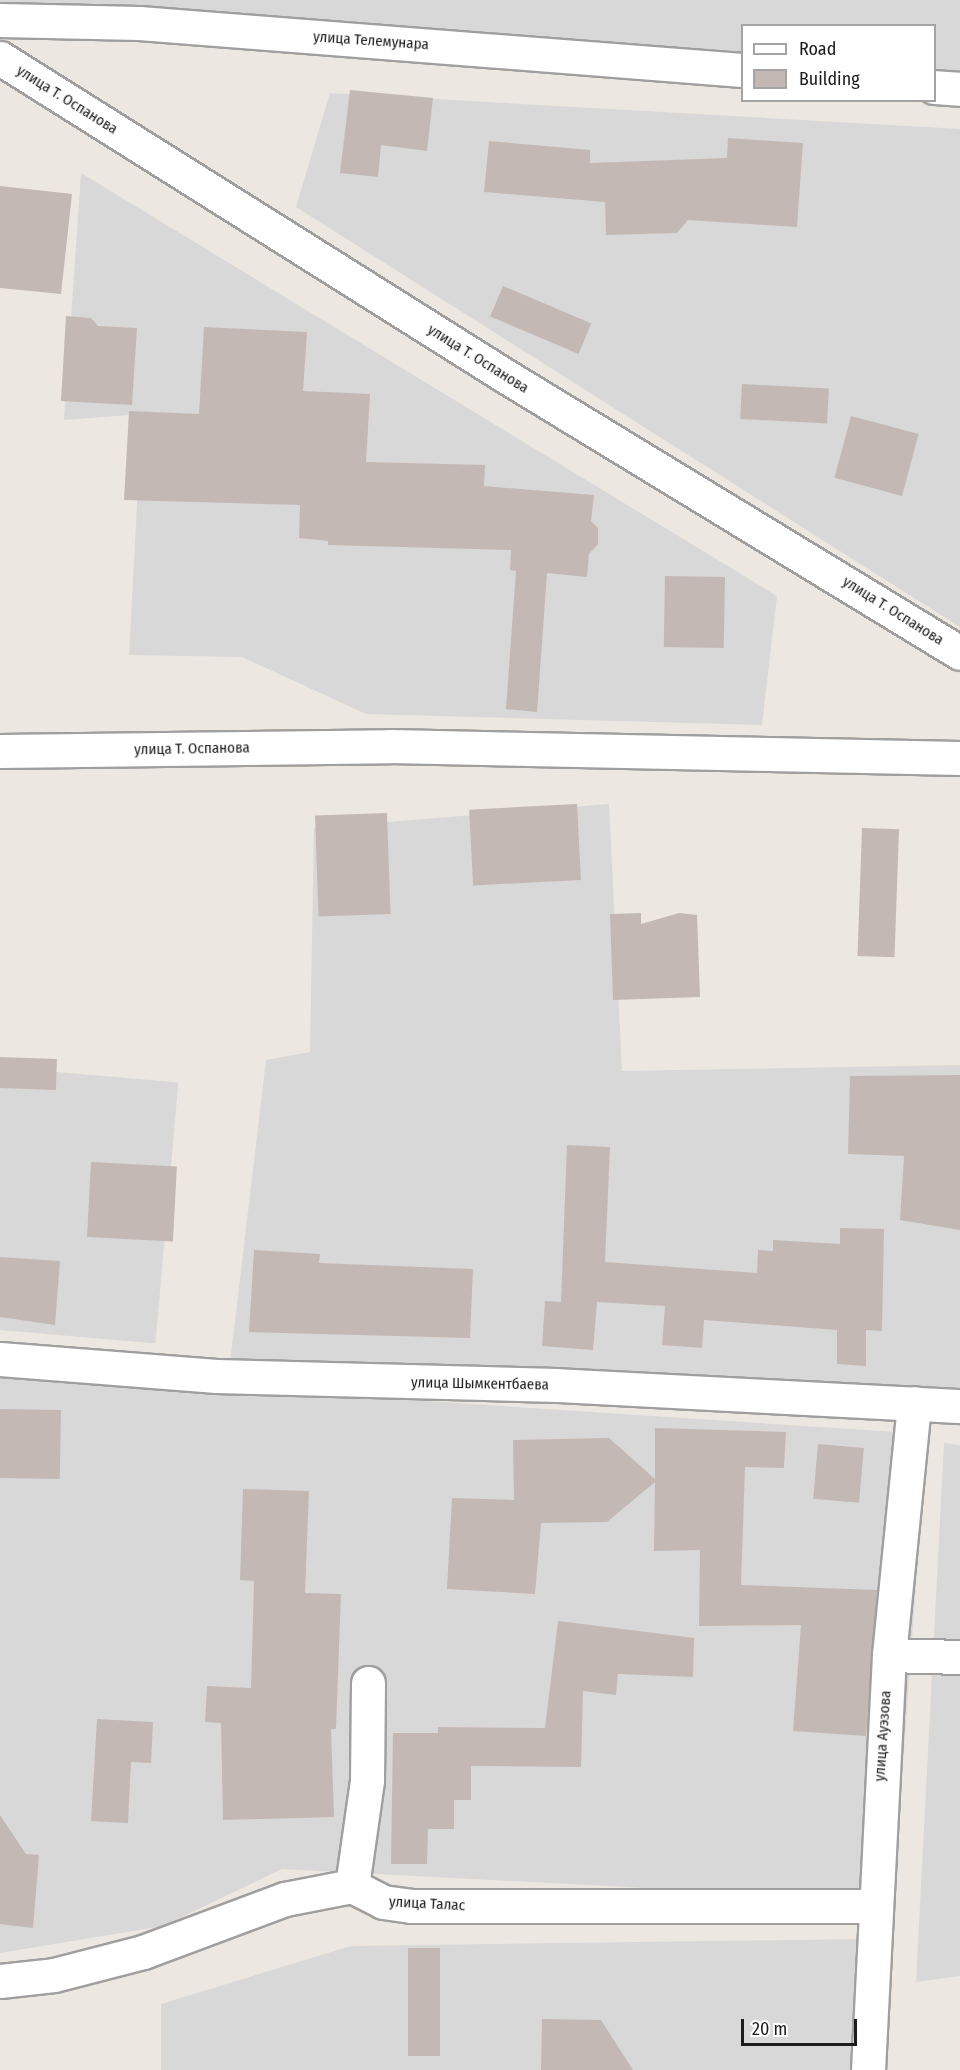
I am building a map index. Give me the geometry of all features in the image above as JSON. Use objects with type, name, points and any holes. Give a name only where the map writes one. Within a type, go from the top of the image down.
[{"type":"street","name":"улица Телемунара","points":[[0,20],[139,22],[741,70]]},
{"type":"street","name":"улица Т. Оспанова","points":[[0,58],[507,377],[960,653]]},
{"type":"street","points":[[936,87],[960,90]]},
{"type":"street","name":"улица Т. Оспанова","points":[[0,751],[390,746],[960,758]]},
{"type":"street","name":"улица Шымкентбаева","points":[[0,1359],[216,1376],[960,1406]]},
{"type":"street","name":"улица Ауэзова","points":[[868,2070],[872,1906],[888,1655],[914,1403]]},
{"type":"street","points":[[888,1655],[960,1658]]},
{"type":"street","points":[[0,1982],[54,1975],[143,1952],[285,1899],[352,1886],[367,1780],[368,1683]]},
{"type":"street","name":"улица Талас","points":[[352,1886],[383,1902],[411,1906],[872,1906]]},
{"type":"shaded area","points":[[0,0],[960,0],[960,87],[936,85],[936,24],[741,24],[741,71],[0,21]]},
{"type":"shaded area","points":[[330,93],[960,129],[960,627],[296,207]]},
{"type":"shaded area","points":[[81,173],[777,596],[762,725],[366,714],[242,657],[129,655],[142,414],[64,420]]},
{"type":"shaded area","points":[[609,804],[622,1071],[960,1065],[960,1412],[230,1363],[266,1060],[310,1052],[314,828]]},
{"type":"shaded area","points":[[0,1067],[178,1083],[155,1344],[0,1330]]},
{"type":"shaded area","points":[[0,1373],[927,1434],[893,1901],[282,1869],[163,1926],[0,1953]]},
{"type":"shaded area","points":[[944,1443],[960,1445],[960,1976],[916,1982]]},
{"type":"shaded area","points":[[864,1939],[860,2070],[161,2070],[161,2004],[351,1946]]},
{"type":"building","points":[[350,90],[433,98],[427,151],[381,145],[378,177],[340,173]]},
{"type":"building","points":[[728,138],[803,143],[797,227],[688,220],[677,233],[606,235],[605,202],[484,192],[489,141],[590,150],[590,163],[727,158]]},
{"type":"building","points":[[0,186],[72,194],[61,294],[0,288]]},
{"type":"building","points":[[503,286],[591,324],[578,354],[490,316]]},
{"type":"building","points":[[66,316],[91,318],[98,326],[137,328],[132,405],[61,401]]},
{"type":"building","points":[[204,327],[307,332],[303,391],[370,394],[366,462],[485,465],[484,486],[594,495],[591,521],[598,528],[598,544],[589,554],[587,577],[547,573],[537,712],[506,709],[516,571],[510,570],[511,550],[328,545],[328,541],[299,538],[300,505],[124,500],[129,411],[199,414]]},
{"type":"building","points":[[742,384],[829,389],[827,424],[740,419]]},
{"type":"building","points":[[851,416],[919,434],[902,496],[834,478]]},
{"type":"building","points":[[665,576],[725,577],[724,648],[664,647]]},
{"type":"building","points":[[577,804],[581,880],[473,886],[469,810]]},
{"type":"building","points":[[387,813],[391,914],[319,916],[315,816]]},
{"type":"building","points":[[862,828],[899,829],[895,957],[858,956]]},
{"type":"building","points":[[641,913],[641,924],[679,913],[697,915],[700,997],[613,1000],[610,914]]},
{"type":"building","points":[[0,1057],[57,1059],[56,1090],[0,1088]]},
{"type":"building","points":[[960,1075],[960,1230],[900,1220],[904,1156],[848,1154],[850,1076]]},
{"type":"building","points":[[567,1145],[610,1147],[605,1262],[757,1273],[758,1250],[773,1251],[773,1240],[840,1244],[840,1228],[884,1229],[882,1331],[866,1330],[866,1366],[837,1364],[837,1330],[704,1320],[702,1348],[662,1345],[665,1306],[597,1302],[593,1350],[542,1346],[545,1301],[561,1302]]},
{"type":"building","points":[[91,1162],[177,1167],[173,1241],[87,1237]]},
{"type":"building","points":[[254,1250],[320,1254],[319,1263],[473,1269],[470,1338],[249,1332]]},
{"type":"building","points":[[0,1257],[60,1261],[55,1325],[0,1317]]},
{"type":"building","points":[[0,1409],[61,1410],[60,1479],[0,1478]]},
{"type":"building","points":[[655,1428],[786,1432],[784,1468],[745,1467],[741,1585],[877,1590],[866,1736],[793,1731],[801,1625],[699,1626],[700,1550],[654,1551],[655,1482],[607,1522],[541,1523],[535,1594],[447,1589],[452,1498],[514,1500],[513,1440],[609,1438],[655,1479]]},
{"type":"building","points":[[818,1444],[864,1448],[859,1503],[813,1499]]},
{"type":"building","points":[[243,1489],[309,1491],[305,1593],[341,1594],[336,1729],[331,1729],[334,1817],[223,1820],[221,1723],[205,1722],[207,1686],[251,1688],[254,1581],[240,1580]]},
{"type":"building","points":[[558,1621],[694,1638],[693,1677],[618,1674],[616,1695],[583,1691],[581,1767],[471,1766],[471,1800],[454,1800],[454,1829],[428,1829],[427,1864],[391,1864],[393,1733],[438,1733],[438,1727],[545,1728]]},
{"type":"building","points":[[97,1719],[153,1722],[151,1763],[131,1762],[128,1823],[91,1821]]},
{"type":"building","points":[[0,1815],[26,1854],[39,1855],[33,1928],[0,1924]]},
{"type":"building","points":[[408,1948],[440,1948],[440,2056],[408,2056]]},
{"type":"building","points":[[542,2019],[601,2020],[633,2070],[541,2070]]}]
